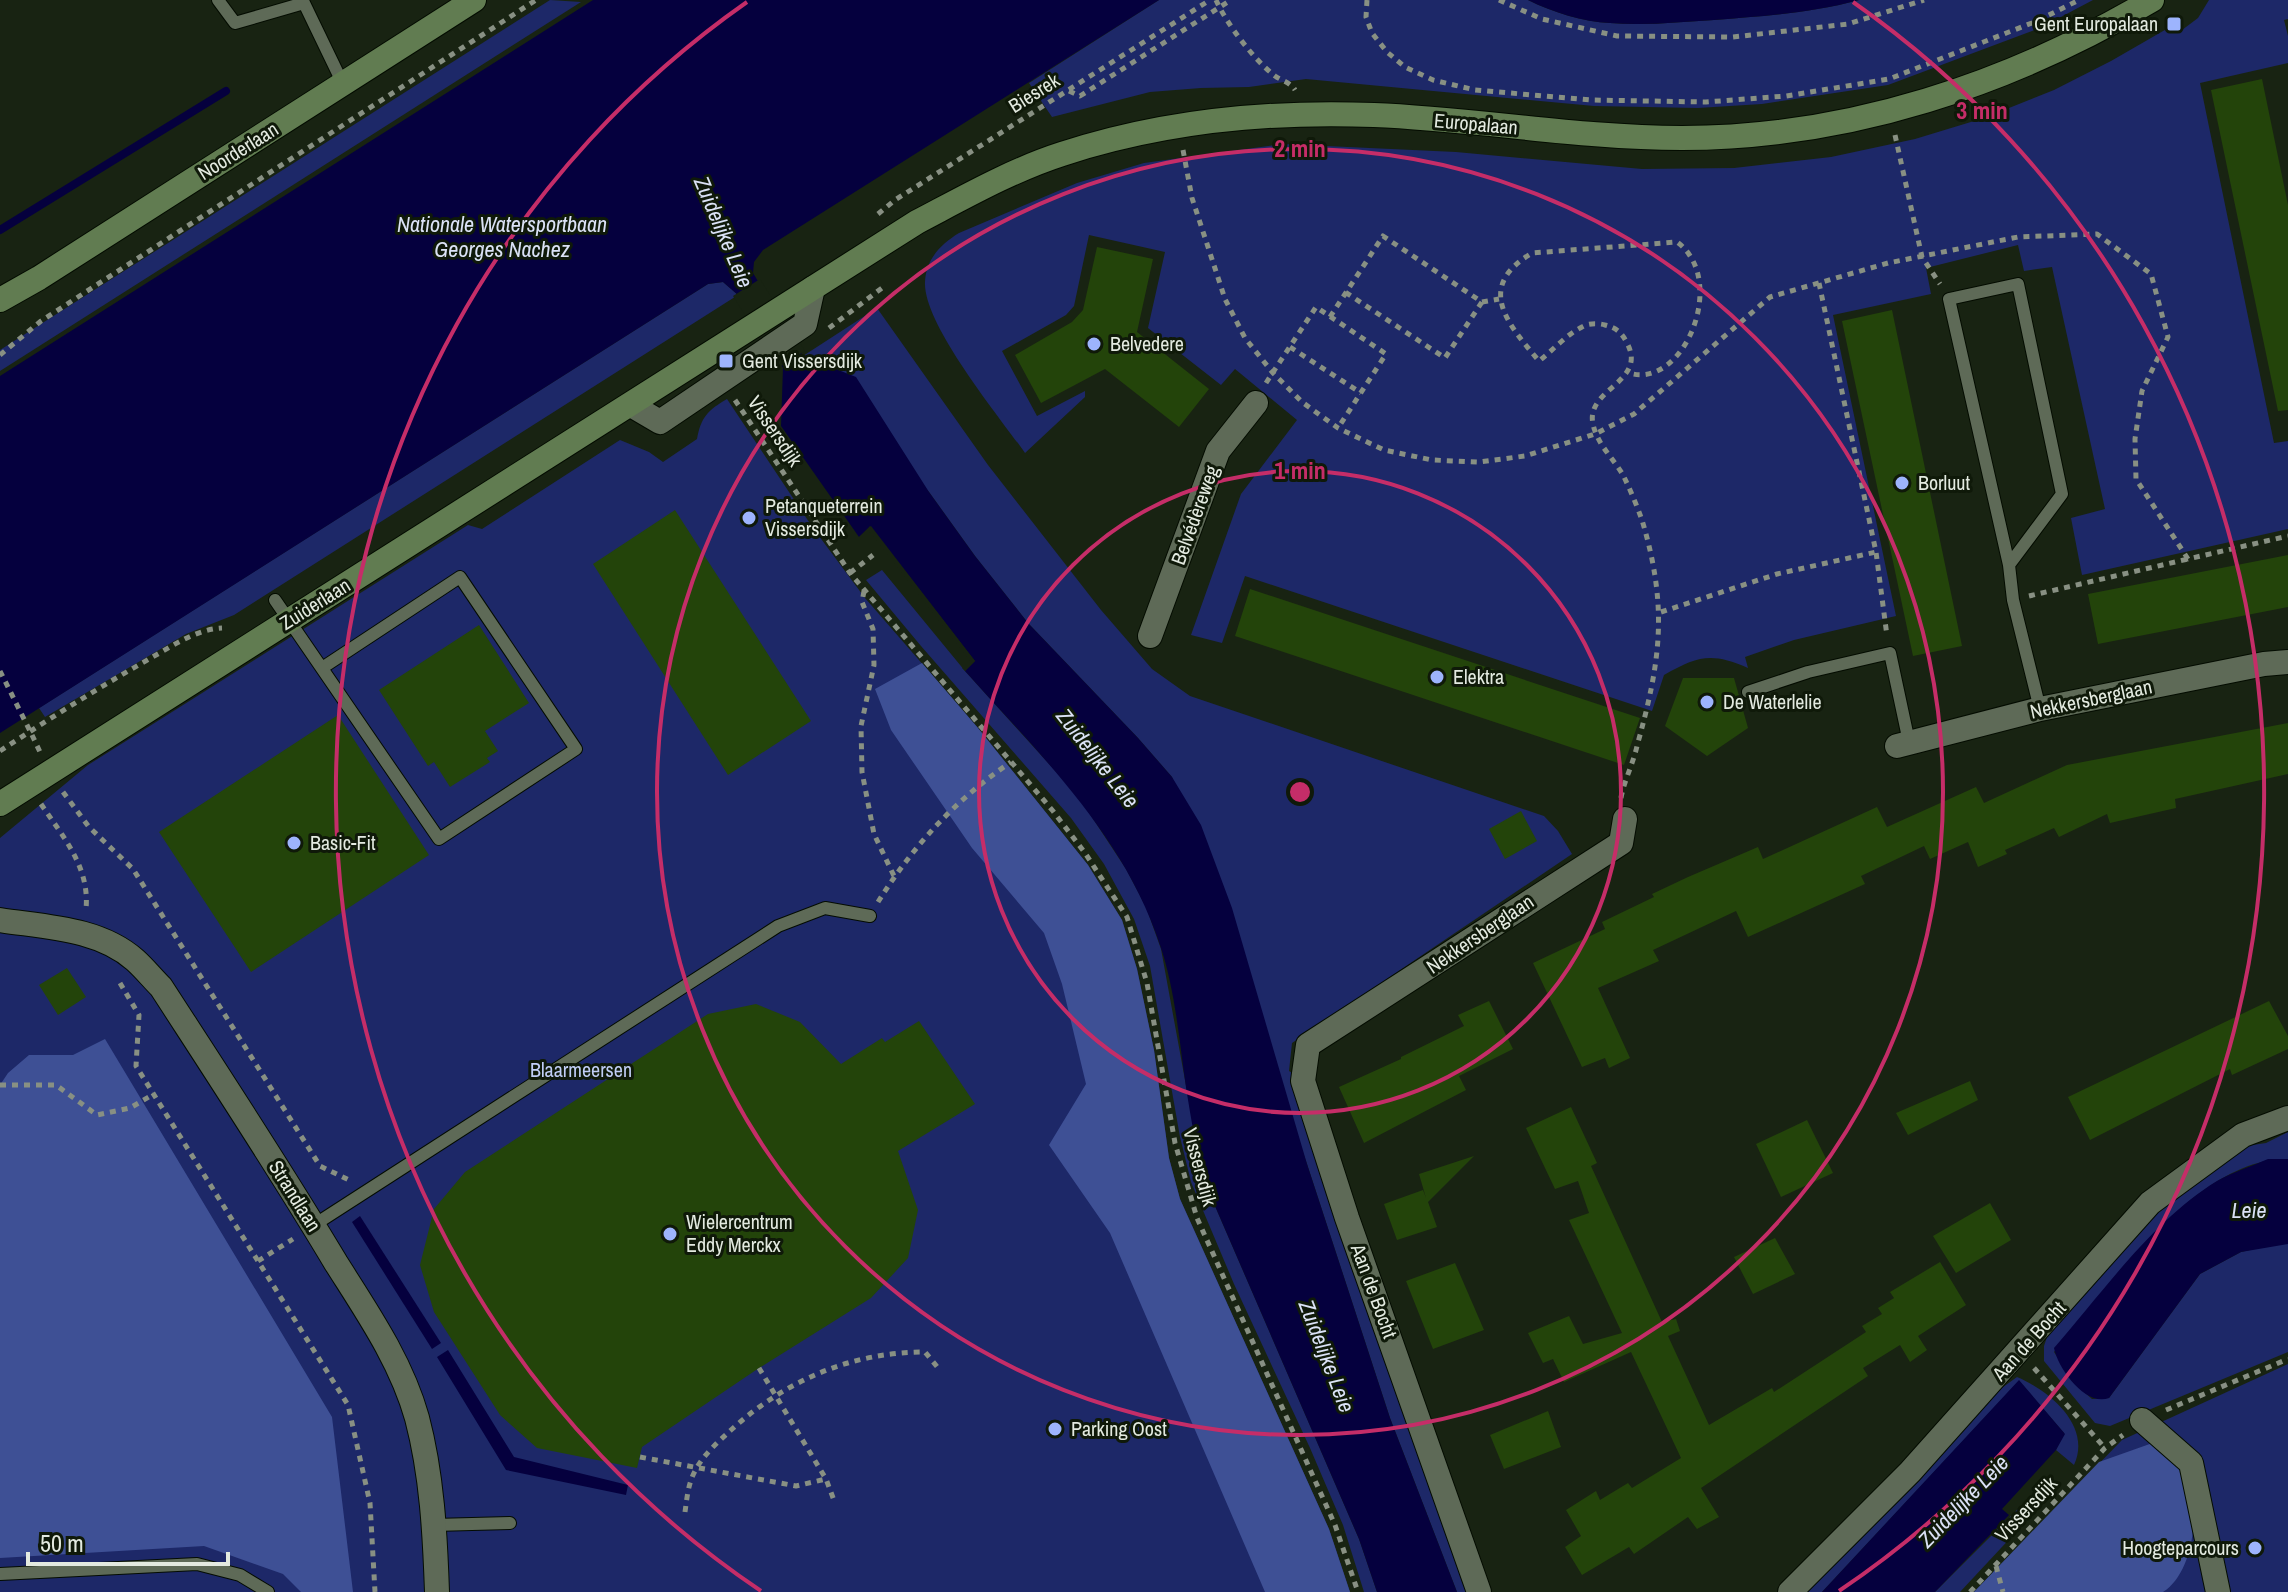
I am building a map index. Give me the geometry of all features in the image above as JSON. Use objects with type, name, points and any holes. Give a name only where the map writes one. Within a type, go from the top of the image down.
[{"type":"street","name":"Noorderlaan","points":[[0,300],[474,0]]},
{"type":"street","name":"Europalaan","points":[[813,288],[917,222],[970,194],[1059,155],[1115,139],[1178,126],[1254,116],[1313,113],[1683,138],[1835,123],[1890,112],[1945,96],[2019,67],[2114,22],[2152,0]]},
{"type":"street","name":"Zuiderlaan","points":[[0,804],[813,288]]},
{"type":"street","points":[[631,405],[660,422],[755,358],[816,327],[813,288]]},
{"type":"street","name":"Belvédèreweg","points":[[1150,636],[1218,451],[1256,403]]},
{"type":"street","name":"Nekkersberglaan","points":[[1903,744],[2040,709],[2264,664],[2288,662]]},
{"type":"street","name":"Nekkersberglaan","points":[[1358,1013],[1621,843],[1625,819]]},
{"type":"street","name":"Strandlaan","points":[[0,920],[80,932],[107,941],[133,958],[161,987],[314,1225],[405,1382],[426,1459],[434,1525],[437,1592]]},
{"type":"street","name":"Aan de Bocht","points":[[1358,1013],[1308,1045],[1303,1081],[1347,1218],[1479,1592]]},
{"type":"street","name":"Aan de Bocht","points":[[1790,1592],[1878,1506],[2019,1353],[2150,1203],[2243,1135],[2288,1118]]},
{"type":"street","points":[[2142,1420],[2191,1463],[2218,1592]]},
{"type":"lane","points":[[218,0],[235,23],[304,3],[343,84]]},
{"type":"lane","points":[[2009,565],[2062,494],[2018,284],[1949,299],[2009,565],[2013,600],[2040,709]]},
{"type":"lane","points":[[275,600],[439,839],[576,749],[460,577],[322,668]]},
{"type":"lane","points":[[1748,692],[1808,672],[1890,653],[1903,744]]},
{"type":"lane","points":[[314,1225],[778,926],[825,908],[870,916]]},
{"type":"lane","points":[[434,1525],[510,1523]]},
{"type":"lane","points":[[0,1574],[197,1564],[240,1575],[268,1592]]},
{"type":"path","points":[[0,355],[41,321],[536,0]]},
{"type":"path","points":[[1213,0],[1253,54],[1275,76],[1291,84],[1313,113]]},
{"type":"path","name":"Biesrek","points":[[877,215],[895,200],[1213,0]]},
{"type":"path","points":[[1068,90],[1080,96],[1231,0]]},
{"type":"path","points":[[1367,0],[1366,17],[1372,33],[1387,52],[1405,67],[1433,80],[1475,90],[1591,100],[1706,102],[1786,96],[1889,79],[2037,21],[2079,0]]},
{"type":"path","points":[[1499,0],[1542,19],[1617,36],[1733,37],[1848,24],[1924,0]]},
{"type":"path","points":[[1890,112],[1922,257],[1949,299]]},
{"type":"path","points":[[1178,126],[1192,198],[1225,299],[1245,338],[1302,402],[1338,428],[1384,450],[1432,460],[1479,462],[1525,456],[1595,434],[1634,414],[1770,297],[1888,263],[2018,237],[2097,234],[2151,274],[2168,337],[2142,391],[2135,439],[2136,479],[2188,559]]},
{"type":"path","points":[[1330,317],[1383,236],[1482,302],[1499,299]]},
{"type":"path","points":[[1625,819],[1621,797],[1637,748],[1659,655],[1661,612],[1641,518],[1623,475],[1595,434],[1591,416],[1598,401],[1629,373],[1632,363],[1629,346],[1618,329],[1600,323],[1584,325],[1539,361],[1505,316],[1499,299],[1504,279],[1516,262],[1532,253],[1677,242],[1689,250],[1696,263],[1703,294],[1684,349],[1667,364],[1641,376],[1629,373]]},
{"type":"path","points":[[1819,283],[1876,552],[1890,653]]},
{"type":"path","points":[[816,327],[886,285]]},
{"type":"path","points":[[1345,292],[1445,358],[1482,302]]},
{"type":"path","points":[[1273,373],[1316,307],[1386,354],[1338,428]]},
{"type":"path","points":[[1290,347],[1361,393]]},
{"type":"path","name":"Vissersdijk","points":[[721,381],[850,573],[1085,853],[1127,917],[1147,983],[1175,1143],[1197,1218],[1313,1472],[1358,1592]]},
{"type":"path","points":[[2013,600],[2288,536]]},
{"type":"path","points":[[1661,612],[1777,574],[1876,552]]},
{"type":"path","points":[[850,573],[873,555]]},
{"type":"path","points":[[865,590],[862,602],[873,629],[874,665],[861,726],[862,772],[874,834],[894,876]]},
{"type":"path","points":[[0,751],[102,685],[208,628],[222,628]]},
{"type":"path","points":[[0,671],[32,735]]},
{"type":"path","points":[[870,916],[894,876],[941,818],[979,783],[1011,762]]},
{"type":"path","points":[[50,771],[89,827],[133,869],[320,1166],[368,1189]]},
{"type":"path","points":[[29,785],[78,859],[84,875],[88,894],[80,932]]},
{"type":"path","points":[[116,977],[139,1015],[136,1066],[348,1405],[370,1503],[375,1592]]},
{"type":"path","points":[[0,1085],[56,1085],[97,1115],[130,1108],[154,1094]]},
{"type":"path","points":[[258,1261],[314,1225]]},
{"type":"path","points":[[685,1512],[689,1485],[697,1468],[718,1443],[758,1406],[803,1378],[874,1356],[925,1352],[939,1369]]},
{"type":"path","name":"Vissersdijk","points":[[1970,1592],[2105,1448],[2019,1353]]},
{"type":"path","points":[[2142,1420],[2288,1359]]},
{"type":"path","points":[[759,1368],[826,1479],[835,1503]]},
{"type":"path","points":[[640,1457],[796,1486],[826,1479]]},
{"type":"path","points":[[1996,1566],[2003,1592]]},
{"type":"green space","points":[[550,0],[581,2],[0,371],[0,350]]},
{"type":"green space","points":[[1159,0],[1528,0],[1579,18],[1636,24],[1769,15],[1859,0],[2093,0],[2040,28],[1888,85],[1762,104],[1698,108],[1594,106],[1306,79],[1249,87],[1150,92],[1052,117],[1029,83]]},
{"type":"green space","points":[[2209,0],[2288,0],[2288,19],[2284,20],[2288,36],[2288,63],[2200,83],[2274,443],[2288,441],[2288,529],[2082,575],[2071,518],[2105,509],[2052,267],[2024,271],[2018,245],[1926,268],[1931,294],[1833,315],[1896,616],[1794,640],[1745,657],[1748,668],[1714,658],[1696,660],[1664,675],[1652,711],[1245,576],[1222,643],[1191,635],[1241,494],[1297,420],[1235,369],[1221,385],[1148,328],[1165,252],[1089,235],[1074,306],[1066,315],[1002,351],[1037,416],[1085,391],[1085,397],[1025,453],[964,369],[936,321],[928,300],[925,282],[931,259],[959,233],[1077,183],[1144,163],[1283,144],[1456,152],[1642,169],[1734,168],[1831,157],[1915,139],[1984,118],[2054,90],[2177,23],[2182,30],[2198,18]]},
{"type":"green space","points":[[723,282],[738,295],[234,615],[186,634],[45,717],[39,708],[708,284]]},
{"type":"green space","points":[[877,308],[988,465],[1101,610],[1152,669],[1190,696],[1544,816],[1572,854],[1292,1043],[1289,1071],[1297,1076],[1472,1592],[1457,1592],[1390,1418],[1307,1164],[1172,777],[1028,623],[929,492],[803,356]]},
{"type":"green space","name":"Blaarmeersen","points":[[727,399],[813,528],[865,598],[978,728],[1088,865],[1122,920],[1137,969],[1154,1050],[1169,1158],[1180,1199],[1329,1529],[1350,1592],[0,1592],[0,838],[88,765],[468,525],[482,529],[620,440],[649,452],[663,462],[697,439],[706,415]]},
{"type":"green space","points":[[882,570],[965,671],[1078,796],[1126,869],[1146,907],[1161,949],[1198,1151],[1215,1206],[1359,1539],[1377,1592],[1364,1592],[1343,1525],[1191,1182],[1180,1137],[1150,966],[1134,919],[1104,864],[1071,818],[866,580]]},
{"type":"green space","points":[[2288,1132],[2288,1159],[2254,1164],[2220,1179],[2188,1202],[2127,1262],[2054,1352],[2075,1384],[2092,1399],[2109,1398],[2200,1274],[2241,1252],[2282,1243],[2288,1244],[2288,1352],[2110,1426],[2095,1423],[2044,1361],[2047,1337],[2131,1238],[2161,1208],[2246,1146],[2266,1143]]},
{"type":"green space","points":[[2288,1364],[2288,1592],[1974,1592],[2122,1440]]},
{"type":"green space","points":[[2017,1377],[2054,1401],[2073,1424],[2078,1451],[2074,1465],[2056,1450],[2064,1433],[2019,1381],[1822,1592],[1806,1592],[1855,1545],[1992,1395]]},
{"type":"green space","points":[[2019,1508],[2029,1518],[1960,1592],[1935,1592]]},
{"type":"shaded area","points":[[922,663],[1088,865],[1122,920],[1137,969],[1154,1050],[1169,1158],[1180,1199],[1329,1529],[1350,1592],[1265,1592],[1110,1233],[1049,1145],[1086,1084],[1062,984],[1044,933],[972,848],[891,730],[875,689]]},
{"type":"shaded area","points":[[105,1039],[332,1417],[353,1592],[301,1592],[283,1574],[204,1546],[0,1558],[0,1085],[8,1073],[29,1055],[73,1055]]},
{"type":"shaded area","points":[[2161,1440],[2183,1463],[2193,1494],[2194,1513],[2193,1532],[2183,1568],[2163,1592],[1974,1592],[2099,1462]]},
{"type":"water","name":"Nationale Watersportbaan Georges Nachez","points":[[593,0],[1159,0],[763,250],[754,262],[753,273],[803,356],[856,377],[929,492],[975,556],[1028,623],[1172,777],[1201,825],[1232,908],[1307,1164],[1390,1418],[1457,1592],[1377,1592],[1359,1539],[1215,1206],[1192,1124],[1166,965],[1144,905],[1125,868],[1077,798],[965,671],[975,661],[870,526],[859,537],[781,426],[783,368],[738,295],[723,282],[708,284],[0,733],[0,376]]},
{"type":"water","points":[[1528,0],[1859,0],[1769,15],[1636,24],[1579,18]]},
{"type":"water","name":"Leie","points":[[2268,1159],[2288,1159],[2288,1244],[2241,1252],[2200,1274],[2109,1398],[2091,1397],[2083,1392],[2061,1366],[2054,1348],[2130,1258],[2171,1216],[2217,1181]]},
{"type":"water","points":[[360,1216],[441,1343],[432,1349],[352,1222]]},
{"type":"water","points":[[448,1350],[514,1457],[628,1485],[626,1495],[506,1470],[437,1357]]},
{"type":"water","name":"Zuidelijke Leie","points":[[2019,1380],[2065,1434],[2056,1450],[2002,1509],[2009,1515],[1935,1592],[1822,1592]]},
{"type":"pier","points":[[760,279],[805,351],[778,368],[733,296]]},
{"type":"pier","points":[[871,526],[975,661],[965,671],[962,668],[970,661],[870,532],[861,540],[859,537]]},
{"type":"building","points":[[2262,79],[2288,205],[2288,410],[2278,411],[2211,90]]},
{"type":"building","name":"Belvedere","points":[[1097,247],[1153,259],[1137,332],[1209,389],[1179,427],[1105,369],[1041,403],[1015,355],[1072,322],[1083,310]]},
{"type":"building","name":"Borluut","points":[[1892,310],[1962,646],[1913,656],[1842,321]]},
{"type":"building","points":[[675,510],[811,721],[728,775],[593,564]]},
{"type":"building","points":[[2288,555],[2288,607],[2098,644],[2088,594]]},
{"type":"building","name":"Elektra","points":[[1250,589],[1640,718],[1624,765],[1235,636]]},
{"type":"building","points":[[479,625],[529,703],[485,731],[498,751],[487,758],[490,762],[450,787],[434,762],[428,766],[379,690]]},
{"type":"building","name":"De Waterlelie","points":[[1683,678],[1734,678],[1748,728],[1707,756],[1665,726]]},
{"type":"building","name":"Basic-Fit","points":[[338,715],[429,855],[251,972],[159,832]]},
{"type":"building","points":[[2288,723],[2288,774],[2175,799],[2176,808],[2110,823],[2107,814],[2059,837],[2054,828],[2005,850],[2007,854],[1978,867],[1968,842],[1930,859],[1924,846],[1861,876],[1865,884],[1748,937],[1736,911],[1653,950],[1659,961],[1598,988],[1630,1058],[1609,1068],[1605,1058],[1582,1067],[1533,963],[1605,929],[1602,922],[1688,877],[1758,847],[1763,859],[1877,807],[1887,827],[1976,787],[1984,803],[2067,765]]},
{"type":"building","points":[[1521,811],[1537,841],[1505,859],[1489,829]]},
{"type":"building","points":[[67,968],[86,997],[58,1015],[39,985]]},
{"type":"building","points":[[1489,1001],[1513,1049],[1459,1076],[1466,1090],[1364,1143],[1339,1087],[1464,1026],[1458,1015]]},
{"type":"building","points":[[2269,1001],[2288,1036],[2288,1049],[2232,1075],[2230,1069],[2090,1140],[2068,1097]]},
{"type":"building","name":"Wielercentrum Eddy Merckx","points":[[756,1004],[800,1022],[841,1064],[882,1038],[885,1042],[919,1021],[975,1104],[898,1151],[918,1210],[908,1258],[871,1298],[759,1368],[642,1447],[637,1468],[537,1448],[500,1415],[434,1312],[420,1265],[434,1209],[465,1172],[708,1014]]},
{"type":"building","points":[[1970,1081],[1978,1100],[1908,1135],[1896,1113]]},
{"type":"building","points":[[1571,1107],[1597,1163],[1591,1166],[1662,1322],[1676,1319],[1680,1331],[1668,1336],[1709,1425],[1772,1388],[1774,1392],[1866,1332],[1862,1326],[1882,1314],[1878,1308],[1894,1298],[1890,1292],[1940,1262],[1966,1305],[1918,1336],[1927,1350],[1910,1362],[1900,1345],[1863,1368],[1868,1376],[1701,1488],[1719,1517],[1697,1529],[1688,1517],[1634,1554],[1629,1547],[1582,1575],[1565,1547],[1581,1536],[1566,1510],[1596,1491],[1600,1500],[1628,1483],[1632,1488],[1681,1458],[1631,1352],[1564,1382],[1553,1359],[1543,1363],[1528,1333],[1569,1316],[1583,1344],[1622,1333],[1569,1220],[1589,1213],[1578,1181],[1555,1189],[1526,1128]]},
{"type":"building","points":[[1807,1120],[1833,1173],[1781,1197],[1756,1144]]},
{"type":"building","points":[[1474,1156],[1428,1202],[1437,1227],[1397,1240],[1384,1204],[1423,1190],[1426,1198],[1419,1174]]},
{"type":"building","points":[[1990,1203],[2011,1240],[1956,1273],[1933,1236]]},
{"type":"building","points":[[1775,1238],[1795,1274],[1753,1294],[1734,1257]]},
{"type":"building","points":[[1455,1263],[1484,1330],[1433,1349],[1406,1281]]},
{"type":"building","points":[[1548,1411],[1561,1447],[1504,1469],[1490,1435]]},
{"type":"waterway","points":[[0,230],[226,91]]},
{"type":"place","name":"Gent Europalaan","points":[[2174,24]]},
{"type":"place","name":"Belvedere","points":[[1094,344]]},
{"type":"place","name":"Gent Vissersdijk","points":[[726,361]]},
{"type":"place","name":"Borluut","points":[[1902,483]]},
{"type":"place","name":"Petanqueterrein Vissersdijk","points":[[749,518]]},
{"type":"place","name":"Elektra","points":[[1437,677]]},
{"type":"place","name":"De Waterlelie","points":[[1707,702]]},
{"type":"place","name":"Basic-Fit","points":[[294,843]]},
{"type":"place","name":"Wielercentrum Eddy Merckx","points":[[670,1234]]},
{"type":"place","name":"Parking Oost","points":[[1055,1429]]},
{"type":"place","name":"Hoogteparcours","points":[[2255,1548]]}]
